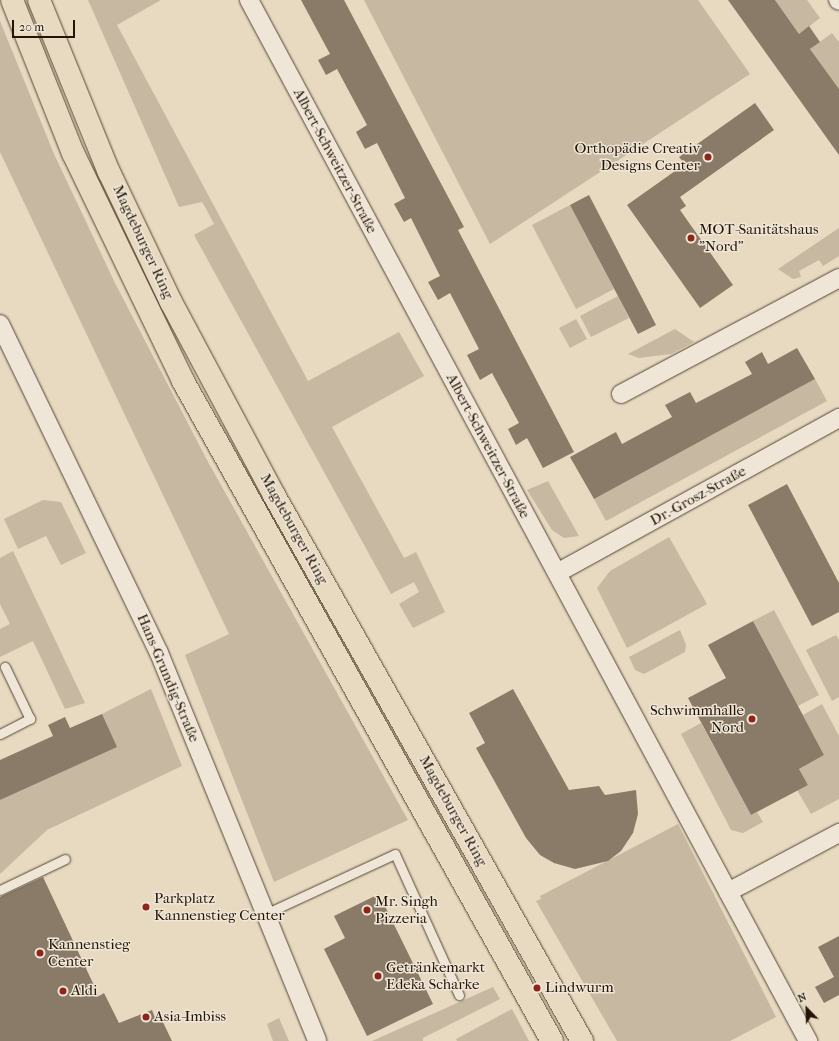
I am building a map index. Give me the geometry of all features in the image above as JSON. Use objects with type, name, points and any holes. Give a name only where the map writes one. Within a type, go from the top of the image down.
[{"type":"highway","name":"Magdeburger Ring","points":[[12,0],[73,153],[183,381],[552,1041]]},
{"type":"highway","name":"Magdeburger Ring","points":[[39,0],[110,172],[189,337],[282,508],[582,1041]]},
{"type":"street","name":"Albert-Schweitzer-Straße","points":[[249,0],[808,1041]]},
{"type":"street","points":[[621,394],[839,278]]},
{"type":"street","name":"Hans-Grundig-Straße","points":[[0,324],[159,653],[317,1041]]},
{"type":"street","name":"Dr.-Grosz-Straße","points":[[557,573],[839,418]]},
{"type":"street","points":[[728,892],[839,834]]},
{"type":"lane","points":[[0,734],[30,719],[5,667]]},
{"type":"lane","points":[[265,914],[395,854],[459,995]]},
{"type":"lane","points":[[0,890],[65,859]]},
{"type":"shaded area","points":[[88,0],[161,0],[117,25],[308,381],[399,332],[424,376],[332,427],[404,558],[416,552],[445,612],[413,628],[399,604],[419,592],[414,582],[391,594],[194,235],[214,224],[204,205],[202,202],[179,207]]},
{"type":"shaded area","points":[[364,0],[698,0],[750,74],[490,244]]},
{"type":"shaded area","points":[[775,0],[807,0],[820,18],[799,34]]},
{"type":"shaded area","points":[[0,21],[54,154],[115,283],[207,460],[408,820],[274,882],[185,655],[229,634],[0,152]]},
{"type":"shaded area","points":[[832,33],[839,42],[839,89],[810,49]]},
{"type":"shaded area","points":[[570,205],[614,289],[576,309],[532,225]]},
{"type":"shaded area","points":[[839,228],[839,256],[823,266],[819,260],[799,271],[801,277],[793,279],[778,269]]},
{"type":"shaded area","points":[[618,296],[629,318],[591,337],[580,316]]},
{"type":"shaded area","points":[[576,319],[587,339],[570,348],[559,328]]},
{"type":"shaded area","points":[[675,329],[694,342],[671,354],[639,358],[628,354]]},
{"type":"shaded area","points":[[815,379],[827,401],[606,521],[594,499]]},
{"type":"shaded area","points":[[548,481],[579,536],[564,538],[552,530],[527,490]]},
{"type":"shaded area","points":[[43,500],[61,502],[86,553],[61,565],[46,536],[18,549],[4,519]]},
{"type":"shaded area","points":[[669,537],[707,604],[627,648],[597,588],[610,571]]},
{"type":"shaded area","points":[[13,551],[85,703],[65,709],[33,641],[0,657],[0,629],[10,624],[0,604],[0,558]]},
{"type":"shaded area","points":[[774,610],[819,695],[798,706],[753,621]]},
{"type":"shaded area","points":[[680,630],[686,645],[685,652],[644,674],[635,670],[629,657]]},
{"type":"shaded area","points":[[836,635],[839,640],[839,697],[832,701],[806,650]]},
{"type":"shaded area","points":[[151,689],[182,766],[47,830],[0,874],[0,800],[102,714]]},
{"type":"shaded area","points":[[822,704],[839,736],[839,799],[811,814],[797,790],[808,785],[799,769],[824,755],[803,715]]},
{"type":"shaded area","points":[[701,723],[751,815],[757,812],[763,822],[743,833],[731,830],[681,734]]},
{"type":"shaded area","points":[[678,824],[776,1017],[730,1041],[617,1041],[536,901],[541,899],[540,896]]},
{"type":"shaded area","points":[[493,987],[500,999],[423,1038],[423,1041],[372,1041]]},
{"type":"shaded area","points":[[512,1009],[529,1041],[457,1041],[456,1039]]},
{"type":"shaded area","points":[[279,1018],[289,1041],[273,1041],[267,1024]]},
{"type":"building","points":[[301,0],[344,0],[464,227],[458,230],[574,452],[543,468],[527,438],[516,445],[508,429],[519,423],[492,373],[480,380],[467,355],[479,349],[450,293],[438,300],[428,282],[440,276],[411,218],[404,222],[394,204],[405,198],[377,143],[365,149],[356,132],[367,125],[337,69],[326,75],[318,60],[330,54]]},
{"type":"building","points":[[728,0],[775,0],[799,34],[809,26],[820,42],[810,49],[839,89],[839,155]]},
{"type":"building","points":[[755,103],[774,130],[680,197],[686,206],[680,210],[733,285],[700,308],[627,205],[685,164],[679,157]]},
{"type":"building","points":[[589,195],[656,325],[638,334],[570,205]]},
{"type":"building","points":[[797,348],[815,379],[594,499],[570,457],[616,432],[622,444],[672,417],[665,405],[690,392],[696,403],[752,374],[745,362],[762,352],[768,364]]},
{"type":"building","points":[[787,484],[839,583],[839,612],[812,626],[748,505]]},
{"type":"building","name":"Schwimmhalle Nord","points":[[753,621],[824,755],[799,769],[808,785],[751,815],[688,698],[726,678],[708,645]]},
{"type":"building","points":[[513,689],[569,790],[599,786],[605,795],[636,790],[638,814],[633,833],[621,851],[608,861],[575,869],[554,863],[540,855],[526,838],[476,748],[485,743],[469,713]]},
{"type":"building","points":[[102,714],[117,747],[0,800],[0,760],[53,736],[48,725],[65,717],[70,728]]},
{"type":"building","name":"Kannenstieg Center","points":[[43,877],[99,996],[104,993],[119,1023],[152,1010],[155,1018],[160,1016],[172,1041],[0,1041],[0,897]]},
{"type":"building","name":"Getränkemarkt Edeka Scharke","points":[[379,894],[433,1004],[367,1036],[324,949],[345,938],[334,916]]},
{"type":"building","points":[[839,936],[839,995],[824,1003],[815,987],[834,977],[818,947]]},
{"type":"place","name":"Orthopädie Creativ Designs Center","points":[[708,157]]},
{"type":"place","name":"MOT-Sanitätshaus \"Nord\"","points":[[691,238]]},
{"type":"place","name":"Schwimmhalle Nord","points":[[752,719]]},
{"type":"place","name":"Parkplatz Kannenstieg Center","points":[[146,907]]},
{"type":"place","name":"Mr. Singh Pizzeria","points":[[367,910]]},
{"type":"place","name":"Kannenstieg Center","points":[[40,953]]},
{"type":"place","name":"Getränkemarkt Edeka Scharke","points":[[378,976]]},
{"type":"place","name":"Lindwurm","points":[[537,988]]},
{"type":"place","name":"Aldi","points":[[63,991]]},
{"type":"place","name":"Asia-Imbiss","points":[[146,1017]]}]
